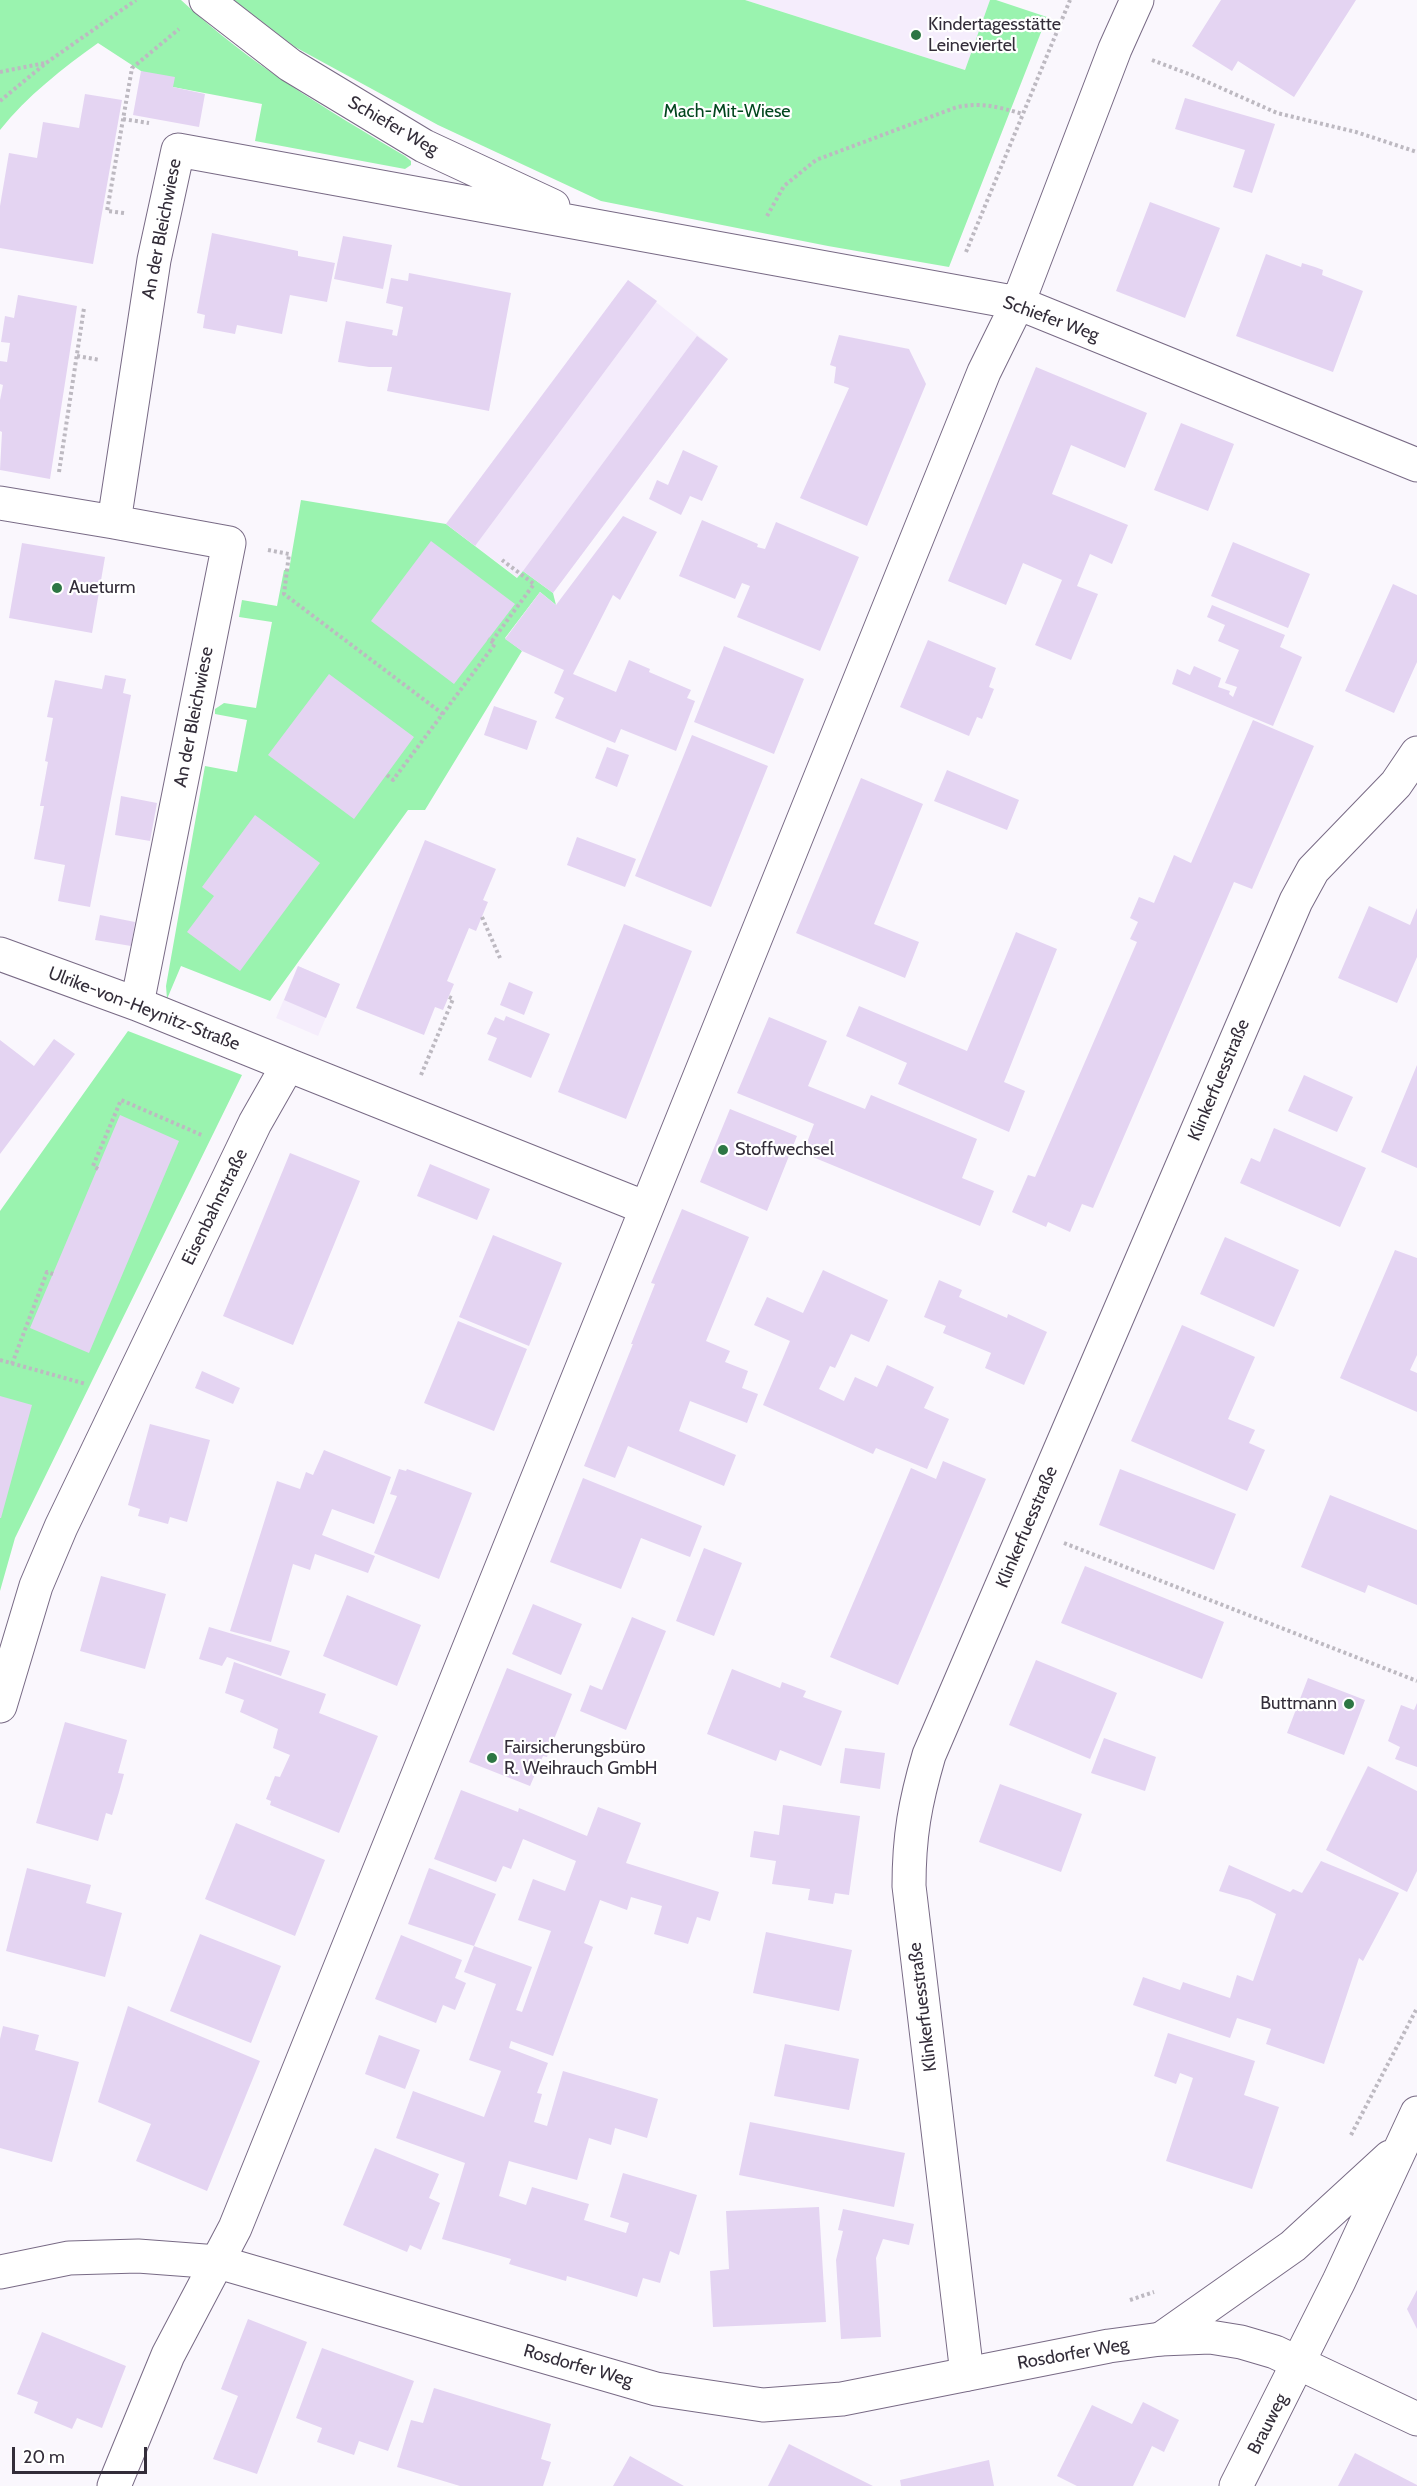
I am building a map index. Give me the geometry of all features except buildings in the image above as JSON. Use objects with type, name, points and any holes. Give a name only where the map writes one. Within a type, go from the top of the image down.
[{"type":"street","points":[[114,2486],[168,2355],[235,2228],[980,383],[1018,303],[1115,48],[1137,0]]},
{"type":"street","name":"Schiefer Weg","points":[[208,2],[290,65],[424,146],[595,226]]},
{"type":"street","name":"Schiefer Weg","points":[[178,150],[1018,303],[1417,465]]},
{"type":"street","name":"An der Bleichwiese","points":[[114,522],[154,260],[178,150]]},
{"type":"street","points":[[0,503],[229,543]]},
{"type":"street","name":"An der Bleichwiese","points":[[137,1004],[229,543]]},
{"type":"street","name":"Klinkerfuesstraße","points":[[967,2374],[909,1886],[909,1850],[914,1804],[929,1755],[1296,901],[1312,870],[1396,784],[1417,753]]},
{"type":"street","name":"Ulrike-von-Heynitz-Straße","points":[[0,954],[137,1004],[288,1065]]},
{"type":"street","points":[[288,1065],[646,1208]]},
{"type":"street","name":"Eisenbahnstraße","points":[[0,1706],[36,1586],[61,1527],[241,1151],[288,1065]]},
{"type":"street","name":"Rosdorfer Weg","points":[[0,2272],[69,2258],[138,2256],[218,2262],[656,2389],[763,2405],[842,2399],[1161,2338],[1210,2337],[1264,2348],[1299,2362],[1417,2113]]},
{"type":"street","name":"Rosdorfer Weg","points":[[1161,2338],[1293,2246],[1402,2145]]},
{"type":"street","points":[[1299,2362],[1417,2419]]},
{"type":"street","name":"Brauweg","points":[[1236,2486],[1299,2362]]},
{"type":"path","points":[[0,101],[46,63],[136,0]]},
{"type":"path","points":[[951,290],[1070,0]]},
{"type":"path","points":[[112,211],[107,211],[132,68],[208,2]]},
{"type":"path","points":[[1151,60],[1194,76],[1277,113],[1356,132],[1417,152]]},
{"type":"path","points":[[0,72],[46,63]]},
{"type":"path","points":[[754,254],[762,225],[784,186],[816,160],[957,107],[976,104],[996,106],[1023,114]]},
{"type":"path","points":[[52,511],[84,308]]},
{"type":"path","points":[[77,356],[90,358]]},
{"type":"path","points":[[229,543],[289,554],[284,594],[443,714]]},
{"type":"path","points":[[387,775],[393,780],[495,644],[490,640],[534,584],[502,560]]},
{"type":"path","points":[[482,916],[500,958]]},
{"type":"path","points":[[406,1112],[453,999],[449,997]]},
{"type":"path","points":[[98,1169],[93,1166],[121,1101],[241,1151]]},
{"type":"path","points":[[12,1364],[46,1272],[53,1274]]},
{"type":"path","points":[[0,1360],[124,1395]]},
{"type":"path","points":[[1027,1528],[1417,1681]]},
{"type":"path","points":[[1349,2139],[1417,2008]]},
{"type":"path","points":[[1125,2302],[1160,2291]]},
{"type":"shaded area","name":"Kindertagesstätte Leineviertel","points":[[745,0],[990,0],[965,70]]},
{"type":"shaded area","points":[[628,280],[728,359],[553,593],[523,571],[518,578],[446,524]]},
{"type":"shaded area","points":[[298,966],[340,984],[318,1036],[276,1018]]},
{"type":"green space","points":[[0,0],[181,0],[260,65],[317,103],[405,156],[411,161],[411,165],[405,169],[255,141],[262,104],[173,87],[141,71],[98,43],[46,83],[0,130]]},
{"type":"green space","name":"Mach-Mit-Wiese","points":[[234,0],[745,0],[965,70],[990,0],[1047,17],[949,267],[828,246],[601,201],[438,125],[295,47]]},
{"type":"green space","points":[[301,500],[446,524],[517,578],[523,571],[553,593],[556,605],[540,592],[505,638],[522,651],[425,810],[408,810],[270,1001],[181,966],[167,999],[166,986],[205,766],[237,772],[247,720],[215,714],[215,709],[224,703],[256,708],[272,622],[239,617],[242,600],[277,606],[284,570],[289,570]]},
{"type":"green space","points":[[128,1031],[242,1075],[15,1538],[0,1591],[0,1211]]},
{"type":"place","name":"Kindertagesstätte Leineviertel","points":[[916,35]]},
{"type":"place","name":"Aueturm","points":[[57,588]]},
{"type":"place","name":"Stoffwechsel","points":[[723,1150]]},
{"type":"place","name":"Buttmann","points":[[1349,1704]]},
{"type":"place","name":"Fairsicherungsbüro R. Weihrauch GmbH","points":[[492,1758]]}]
